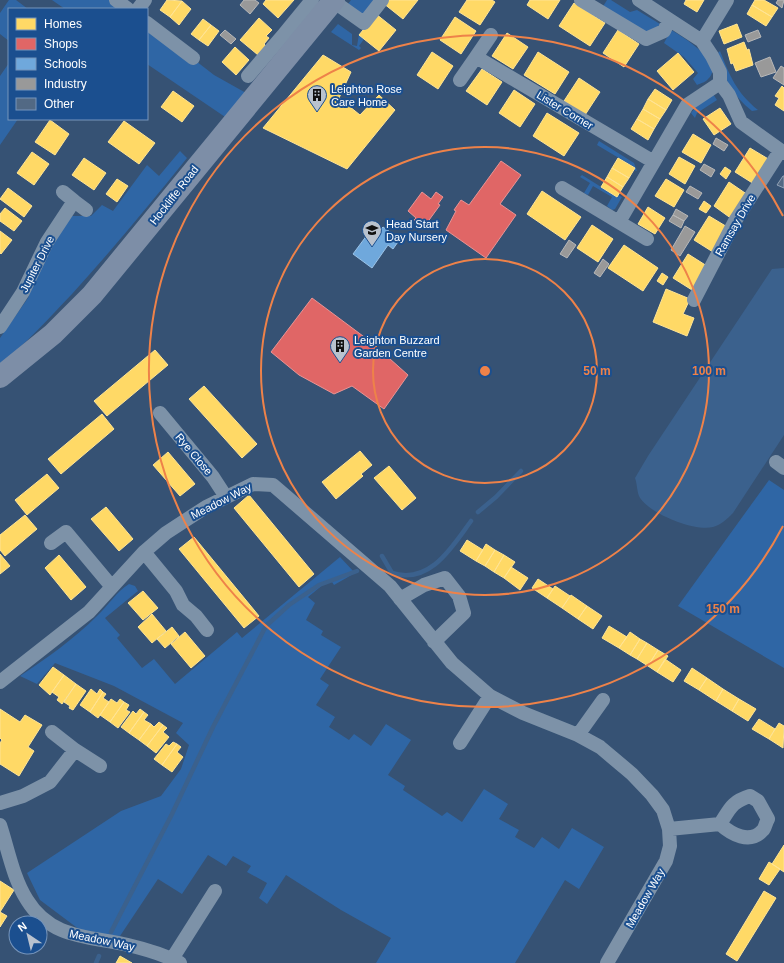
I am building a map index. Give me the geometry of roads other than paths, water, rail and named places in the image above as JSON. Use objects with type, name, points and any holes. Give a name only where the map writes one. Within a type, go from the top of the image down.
[{"type":"main road","name":"Hockliffe Road","points":[[0,377],[53,334],[92,295],[207,153],[234,123],[292,38],[326,0]]},
{"type":"street","points":[[116,0],[127,8]]},
{"type":"street","points":[[139,8],[145,0]]},
{"type":"street","points":[[326,0],[364,24],[382,0]]},
{"type":"street","points":[[582,0],[646,39],[664,31],[669,20]]},
{"type":"street","name":"Ramsay Drive","points":[[639,0],[702,41],[717,66],[720,83],[729,95],[741,122],[782,152],[735,221],[694,300]]},
{"type":"street","points":[[702,41],[727,0]]},
{"type":"street","points":[[148,24],[193,58]]},
{"type":"street","points":[[460,80],[491,34]]},
{"type":"street","points":[[248,76],[292,38]]},
{"type":"street","name":"Lister Corner","points":[[476,57],[654,162]]},
{"type":"street","points":[[619,222],[687,105],[720,83]]},
{"type":"street","points":[[562,188],[648,239]]},
{"type":"street","points":[[63,192],[86,210]]},
{"type":"street","name":"Jupiter Drive","points":[[0,327],[23,292],[47,242],[74,201]]},
{"type":"street","name":"Rye Close","points":[[160,413],[213,476],[226,497]]},
{"type":"street","name":"Meadow Way","points":[[0,682],[88,612],[144,552],[166,532],[226,497],[252,484],[273,485],[390,586],[452,663],[490,696],[523,713],[578,735],[600,748],[632,774],[652,795],[662,810],[669,829],[670,846],[666,860],[607,963]]},
{"type":"street","points":[[51,543],[66,532],[112,587]]},
{"type":"street","points":[[144,552],[176,591],[183,606],[196,616],[207,630]]},
{"type":"street","points":[[400,599],[424,585],[445,578],[459,596],[464,613],[434,642]]},
{"type":"street","points":[[460,744],[490,696]]},
{"type":"street","points":[[578,735],[603,700]]},
{"type":"street","points":[[52,732],[75,750],[100,766]]},
{"type":"street","points":[[0,803],[23,796],[50,782],[75,750]]},
{"type":"street","points":[[669,829],[720,824]]},
{"type":"street","name":"Meadow Way","points":[[0,825],[3,841],[27,900],[45,921],[66,933],[91,940],[128,945],[176,961],[215,891]]},
{"type":"waterway","points":[[478,512],[496,497],[521,471]]},
{"type":"waterway","points":[[382,556],[392,573],[406,575],[418,574],[429,569],[439,561],[448,552],[471,521]]},
{"type":"waterway","points":[[111,932],[172,814],[213,727],[266,626],[289,605],[319,585],[357,571]]},
{"type":"waterway","points":[[96,963],[99,956]]},
{"type":"place","name":"Leighton Rose Care Home","points":[[317,112]]},
{"type":"place","name":"Head Start Day Nursery","points":[[372,247]]},
{"type":"place","name":"Leighton Buzzard Garden Centre","points":[[340,363]]}]
